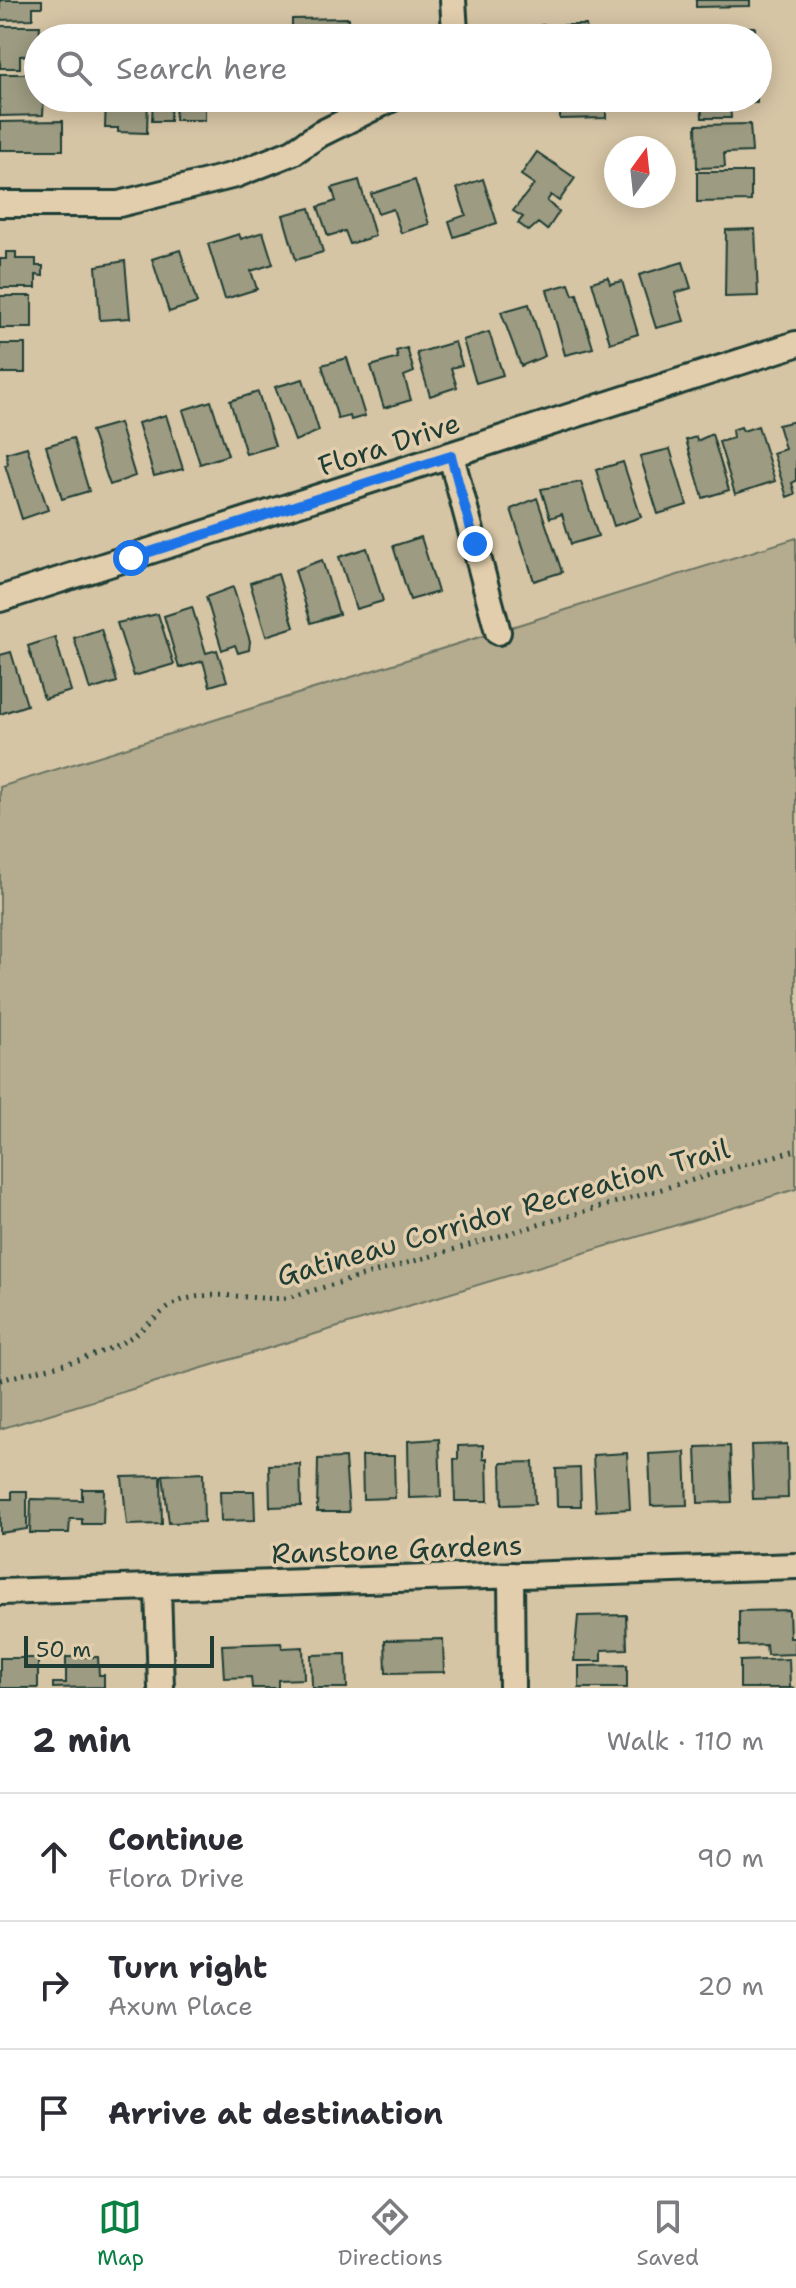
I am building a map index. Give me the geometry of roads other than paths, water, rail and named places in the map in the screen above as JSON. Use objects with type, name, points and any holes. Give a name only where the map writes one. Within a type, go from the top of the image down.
[{"type":"street","points":[[453,0],[454,24]]},
{"type":"street","points":[[0,204],[86,207],[119,204],[235,175],[293,152],[320,134],[365,112]]},
{"type":"street","name":"Flora Drive","points":[[0,599],[451,456],[634,393],[796,344]]},
{"type":"street","points":[[451,456],[498,632]]},
{"type":"street","name":"Ranstone Gardens","points":[[0,1592],[796,1566]]},
{"type":"street","points":[[511,1575],[512,1688]]},
{"type":"street","points":[[158,1588],[161,1688]]}]
